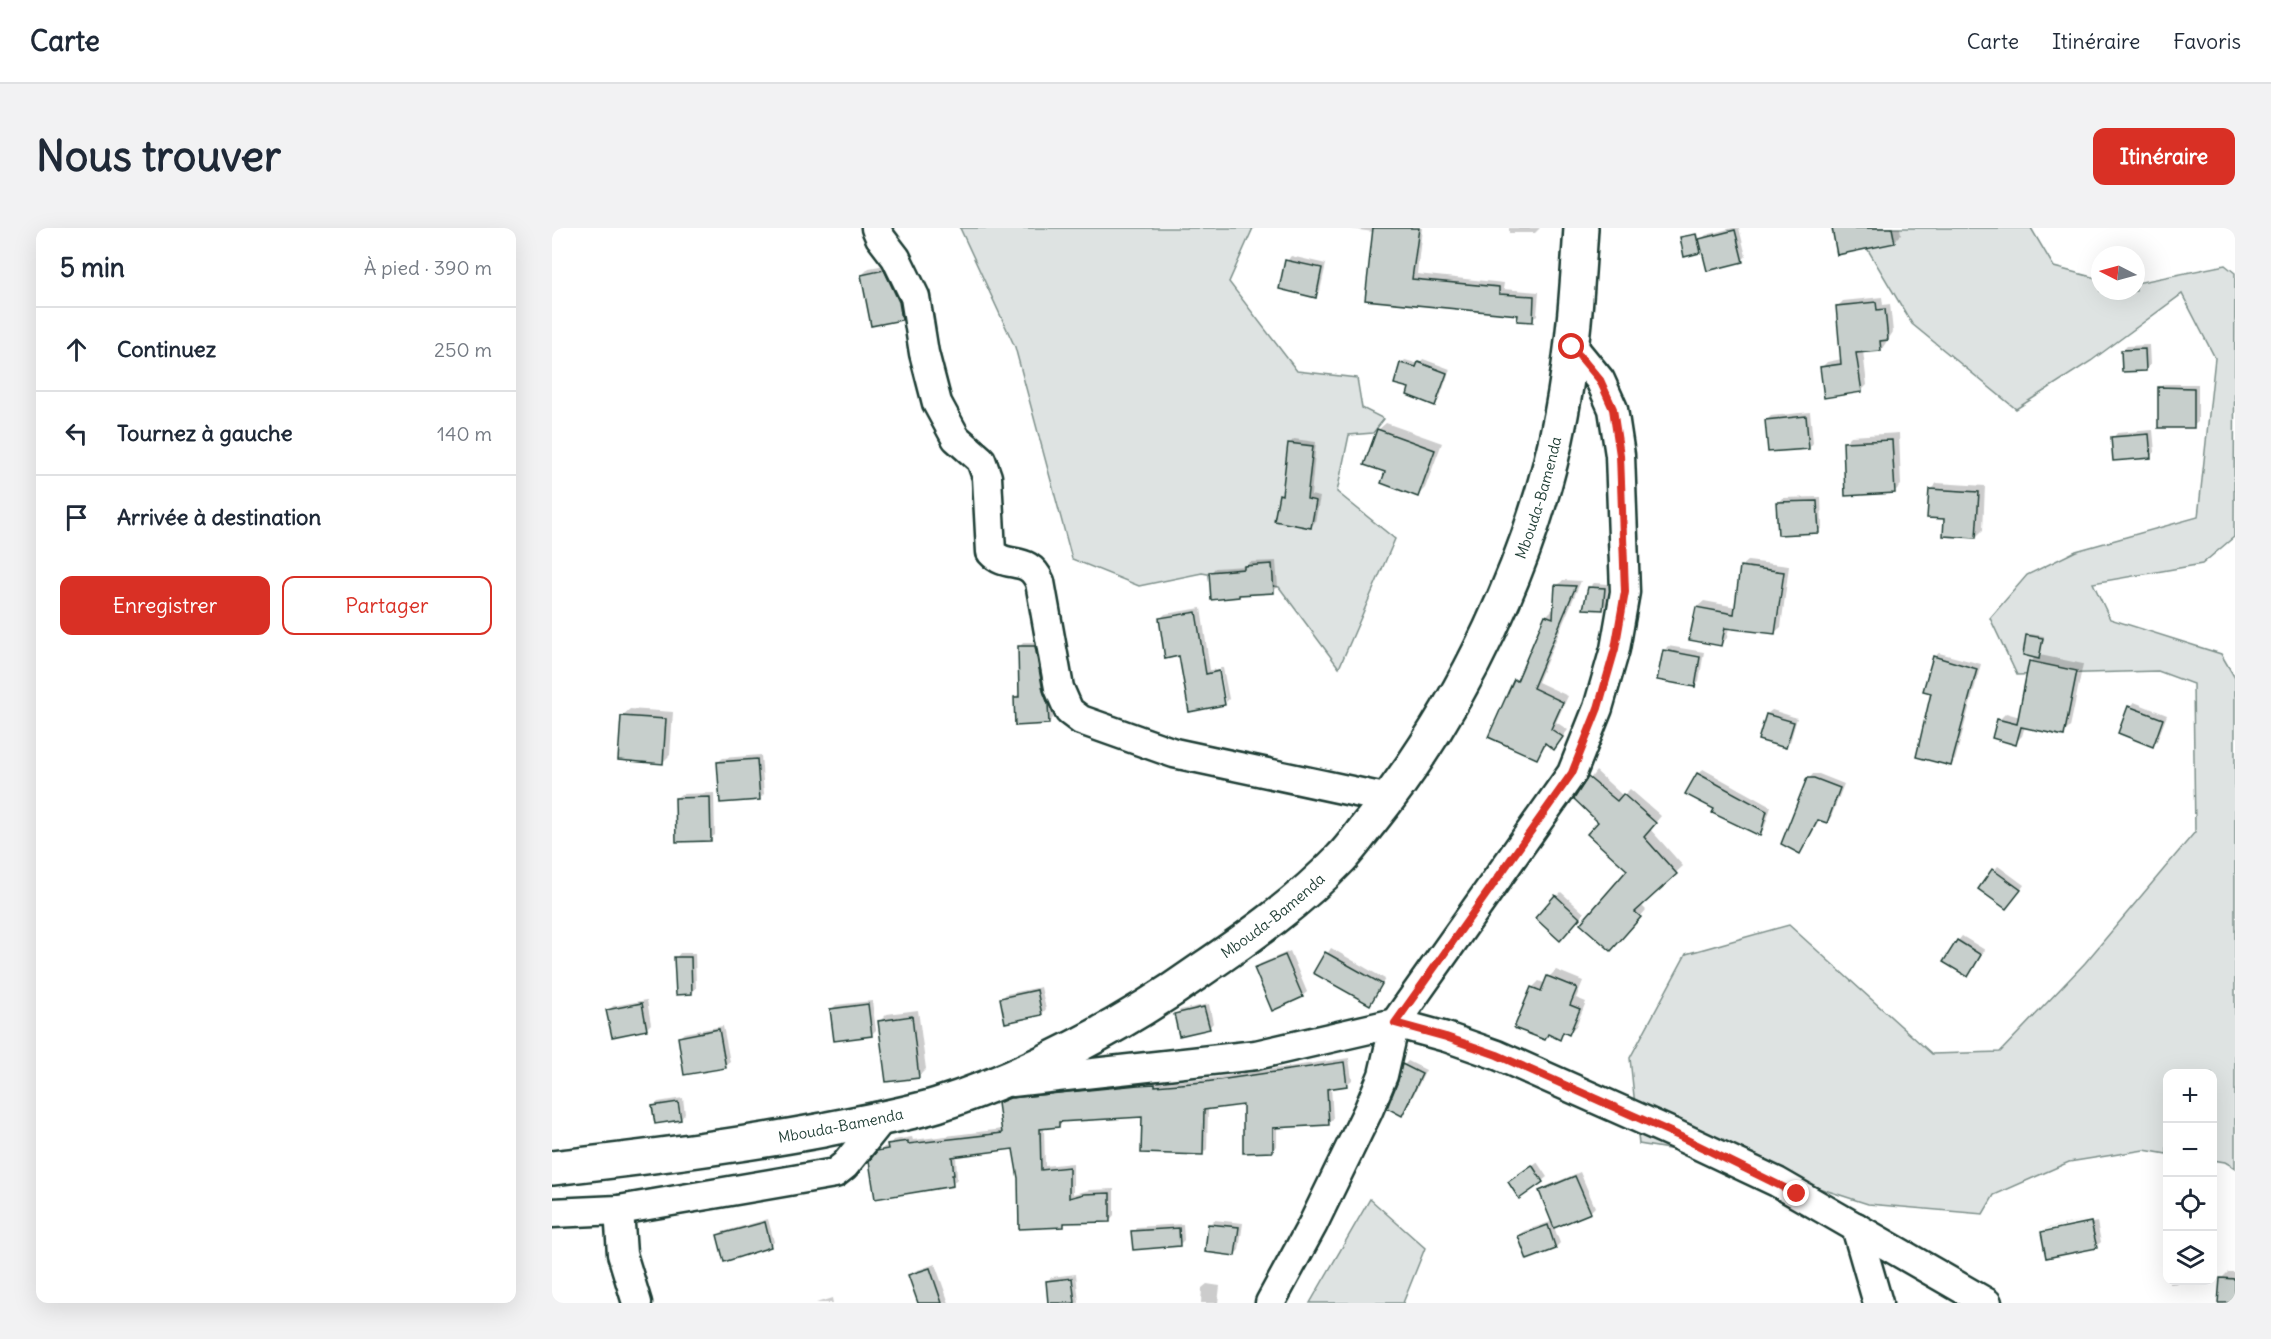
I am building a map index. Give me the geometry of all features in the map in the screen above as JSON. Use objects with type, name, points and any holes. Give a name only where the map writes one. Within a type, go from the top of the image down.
[{"type":"highway","name":"Mbouda-Bamenda","points":[[552,1168],[732,1147],[882,1119],[935,1105],[998,1084],[1163,998],[1282,914],[1342,857],[1389,800],[1436,733],[1476,658],[1513,574],[1540,504],[1561,416],[1572,347],[1581,228]]},
{"type":"street","points":[[876,228],[880,237],[897,258],[915,297],[924,353],[937,403],[956,438],[981,460],[987,477],[992,552],[997,558],[1027,564],[1036,572],[1040,582],[1059,688],[1069,711],[1081,720],[1174,753],[1389,800]]},
{"type":"street","points":[[1270,1303],[1313,1224],[1368,1111],[1383,1075],[1395,1023],[1572,773],[1598,708],[1615,649],[1625,592],[1620,455],[1613,409],[1600,380],[1572,347]]},
{"type":"street","points":[[998,1084],[1256,1055],[1395,1023],[1446,1037],[1497,1055],[1776,1182],[1987,1303]]},
{"type":"street","points":[[552,1213],[619,1210],[835,1173],[845,1165],[882,1119]]},
{"type":"street","points":[[619,1210],[622,1254],[637,1303]]},
{"type":"street","points":[[1856,1227],[1878,1303]]},
{"type":"shaded area","points":[[960,228],[1253,228],[1229,282],[1297,371],[1357,378],[1362,408],[1384,419],[1373,433],[1349,435],[1337,492],[1395,539],[1339,668],[1279,587],[1202,573],[1139,586],[1072,559],[1015,347]]},
{"type":"shaded area","points":[[1855,228],[2031,228],[2054,267],[2091,277],[2091,300],[2145,300],[2145,281],[2225,265],[2235,273],[2234,537],[2202,564],[2093,583],[2110,619],[2221,654],[2235,678],[2235,1168],[2217,1161],[2217,1069],[2163,1069],[2163,1153],[2144,1150],[2069,1162],[1994,1195],[1983,1214],[1868,1204],[1729,1159],[1639,1144],[1630,1058],[1686,954],[1789,925],[1932,1054],[2000,1052],[2085,963],[2195,832],[2193,684],[2158,671],[2017,675],[1990,618],[2027,575],[2076,551],[2198,517],[2215,358],[2182,294],[2091,361],[2016,409],[1912,324]]},
{"type":"shaded area","points":[[1370,1199],[1425,1248],[1403,1303],[1310,1303]]},
{"type":"building","points":[[1373,228],[1419,228],[1412,279],[1499,287],[1499,294],[1534,296],[1533,322],[1517,321],[1518,315],[1365,300]]},
{"type":"building","points":[[1832,228],[1892,228],[1895,243],[1837,255]]},
{"type":"building","points":[[1735,230],[1743,262],[1707,271],[1699,239]]},
{"type":"building","points":[[1696,234],[1700,253],[1684,257],[1680,237]]},
{"type":"building","points":[[1285,260],[1322,268],[1316,298],[1279,289]]},
{"type":"building","points":[[884,270],[899,302],[902,320],[871,326],[861,275]]},
{"type":"building","points":[[1876,302],[1877,310],[1885,309],[1888,340],[1880,341],[1881,351],[1856,353],[1862,392],[1824,398],[1820,367],[1841,364],[1836,306]]},
{"type":"building","points":[[2145,349],[2146,371],[2122,372],[2121,350]]},
{"type":"building","points":[[1418,362],[1447,373],[1435,406],[1407,395],[1409,388],[1394,384],[1400,363],[1416,367]]},
{"type":"building","points":[[2158,387],[2194,388],[2194,428],[2158,428]]},
{"type":"building","points":[[1806,416],[1809,449],[1768,452],[1765,420]]},
{"type":"building","points":[[1377,429],[1435,450],[1418,497],[1381,483],[1385,472],[1364,465]]},
{"type":"building","points":[[2149,434],[2151,458],[2113,461],[2111,437]]},
{"type":"building","points":[[1892,440],[1895,493],[1845,496],[1843,442]]},
{"type":"building","points":[[1288,443],[1313,446],[1307,499],[1316,501],[1311,528],[1274,521],[1279,494],[1282,495]]},
{"type":"building","points":[[1929,489],[1979,492],[1976,538],[1943,536],[1944,519],[1927,518]]},
{"type":"building","points":[[1817,501],[1819,533],[1778,535],[1776,502]]},
{"type":"building","points":[[1272,564],[1274,593],[1239,595],[1239,597],[1211,600],[1209,572]]},
{"type":"building","points":[[1740,566],[1784,572],[1775,634],[1725,628],[1721,646],[1689,640],[1696,607],[1734,614]]},
{"type":"building","points":[[1555,585],[1576,586],[1533,688],[1563,702],[1551,729],[1563,737],[1554,750],[1545,743],[1537,759],[1488,737],[1514,679],[1517,681],[1545,615],[1553,618]]},
{"type":"building","points":[[1588,587],[1605,588],[1603,610],[1583,609]]},
{"type":"building","points":[[1196,612],[1206,674],[1219,671],[1225,705],[1189,712],[1179,656],[1165,659],[1159,618]]},
{"type":"building","points":[[2026,635],[2043,638],[2039,659],[2023,655]]},
{"type":"building","points":[[1018,646],[1035,646],[1043,691],[1048,704],[1049,724],[1015,726],[1014,697],[1019,697]]},
{"type":"building","points":[[1663,650],[1700,657],[1695,687],[1657,680]]},
{"type":"building","points":[[1933,656],[1977,669],[1951,766],[1916,757],[1931,693],[1923,691]]},
{"type":"building","points":[[2029,661],[2077,671],[2064,736],[2021,727],[2016,745],[1992,738],[1997,719],[2017,724]]},
{"type":"building","points":[[2128,706],[2163,719],[2153,747],[2118,733]]},
{"type":"building","points":[[1766,714],[1794,722],[1786,748],[1758,740]]},
{"type":"building","points":[[621,716],[666,719],[663,764],[618,760]]},
{"type":"building","points":[[757,759],[760,800],[720,803],[717,762]]},
{"type":"building","points":[[1697,773],[1767,811],[1760,836],[1712,813],[1714,809],[1685,794]]},
{"type":"building","points":[[1588,777],[1617,801],[1623,794],[1656,823],[1644,837],[1677,874],[1635,912],[1641,917],[1611,951],[1580,924],[1627,870],[1587,834],[1598,822],[1574,799]]},
{"type":"building","points":[[1807,778],[1814,778],[1840,788],[1827,823],[1818,820],[1800,854],[1781,844]]},
{"type":"building","points":[[710,797],[711,841],[676,842],[675,798]]},
{"type":"building","points":[[1992,869],[2021,890],[2006,909],[1978,889]]},
{"type":"building","points":[[1555,895],[1580,918],[1560,941],[1535,918]]},
{"type":"building","points":[[1957,940],[1981,955],[1968,977],[1943,962]]},
{"type":"building","points":[[1325,952],[1382,984],[1370,1005],[1313,973]]},
{"type":"building","points":[[1285,955],[1303,997],[1272,1011],[1254,968]]},
{"type":"building","points":[[674,957],[691,957],[692,994],[676,995]]},
{"type":"building","points":[[1547,976],[1577,988],[1570,1005],[1580,1009],[1569,1035],[1563,1032],[1560,1040],[1548,1034],[1545,1040],[1514,1028],[1531,987],[1541,991]]},
{"type":"building","points":[[1037,990],[1042,1015],[1005,1023],[1000,998]]},
{"type":"building","points":[[642,1003],[647,1030],[612,1037],[606,1010]]},
{"type":"building","points":[[868,1004],[872,1036],[834,1041],[830,1009]]},
{"type":"building","points":[[1204,1007],[1210,1029],[1179,1036],[1174,1014]]},
{"type":"building","points":[[912,1016],[919,1078],[886,1082],[878,1021]]},
{"type":"building","points":[[719,1029],[726,1068],[684,1075],[678,1037]]},
{"type":"building","points":[[1344,1062],[1347,1086],[1327,1089],[1329,1125],[1273,1128],[1273,1152],[1243,1153],[1243,1105],[1204,1110],[1203,1155],[1141,1153],[1142,1117],[1059,1122],[1059,1127],[1040,1129],[1041,1170],[1069,1167],[1069,1198],[1084,1194],[1110,1193],[1110,1222],[1064,1223],[1064,1227],[1019,1229],[1018,1178],[1013,1149],[952,1157],[953,1186],[875,1199],[869,1161],[877,1151],[888,1149],[887,1144],[908,1141],[908,1144],[1002,1133],[998,1103],[1010,1098],[1138,1085],[1205,1082]]},
{"type":"building","points":[[1402,1064],[1422,1074],[1402,1116],[1387,1108]]},
{"type":"building","points":[[678,1102],[681,1120],[655,1124],[652,1106]]},
{"type":"building","points":[[1532,1165],[1543,1182],[1519,1199],[1508,1182]]},
{"type":"building","points":[[1575,1176],[1591,1213],[1554,1228],[1539,1191]]},
{"type":"building","points":[[765,1222],[771,1247],[724,1262],[717,1235]]},
{"type":"building","points":[[2091,1222],[2097,1248],[2046,1258],[2041,1232]]},
{"type":"building","points":[[1208,1224],[1239,1227],[1235,1256],[1205,1252]]},
{"type":"building","points":[[1548,1225],[1556,1249],[1527,1260],[1518,1236]]},
{"type":"building","points":[[1179,1228],[1180,1246],[1133,1250],[1131,1231]]},
{"type":"building","points":[[930,1268],[942,1303],[918,1303],[908,1275]]},
{"type":"building","points":[[1072,1278],[1075,1303],[1048,1303],[1046,1281]]},
{"type":"building","points":[[2220,1278],[2235,1279],[2235,1303],[2218,1303]]},
{"type":"route","points":[[1572,347],[1600,380],[1613,409],[1620,455],[1625,592],[1615,649],[1598,708],[1572,773],[1395,1023],[1446,1037],[1497,1055],[1677,1135],[1797,1194]]}]
